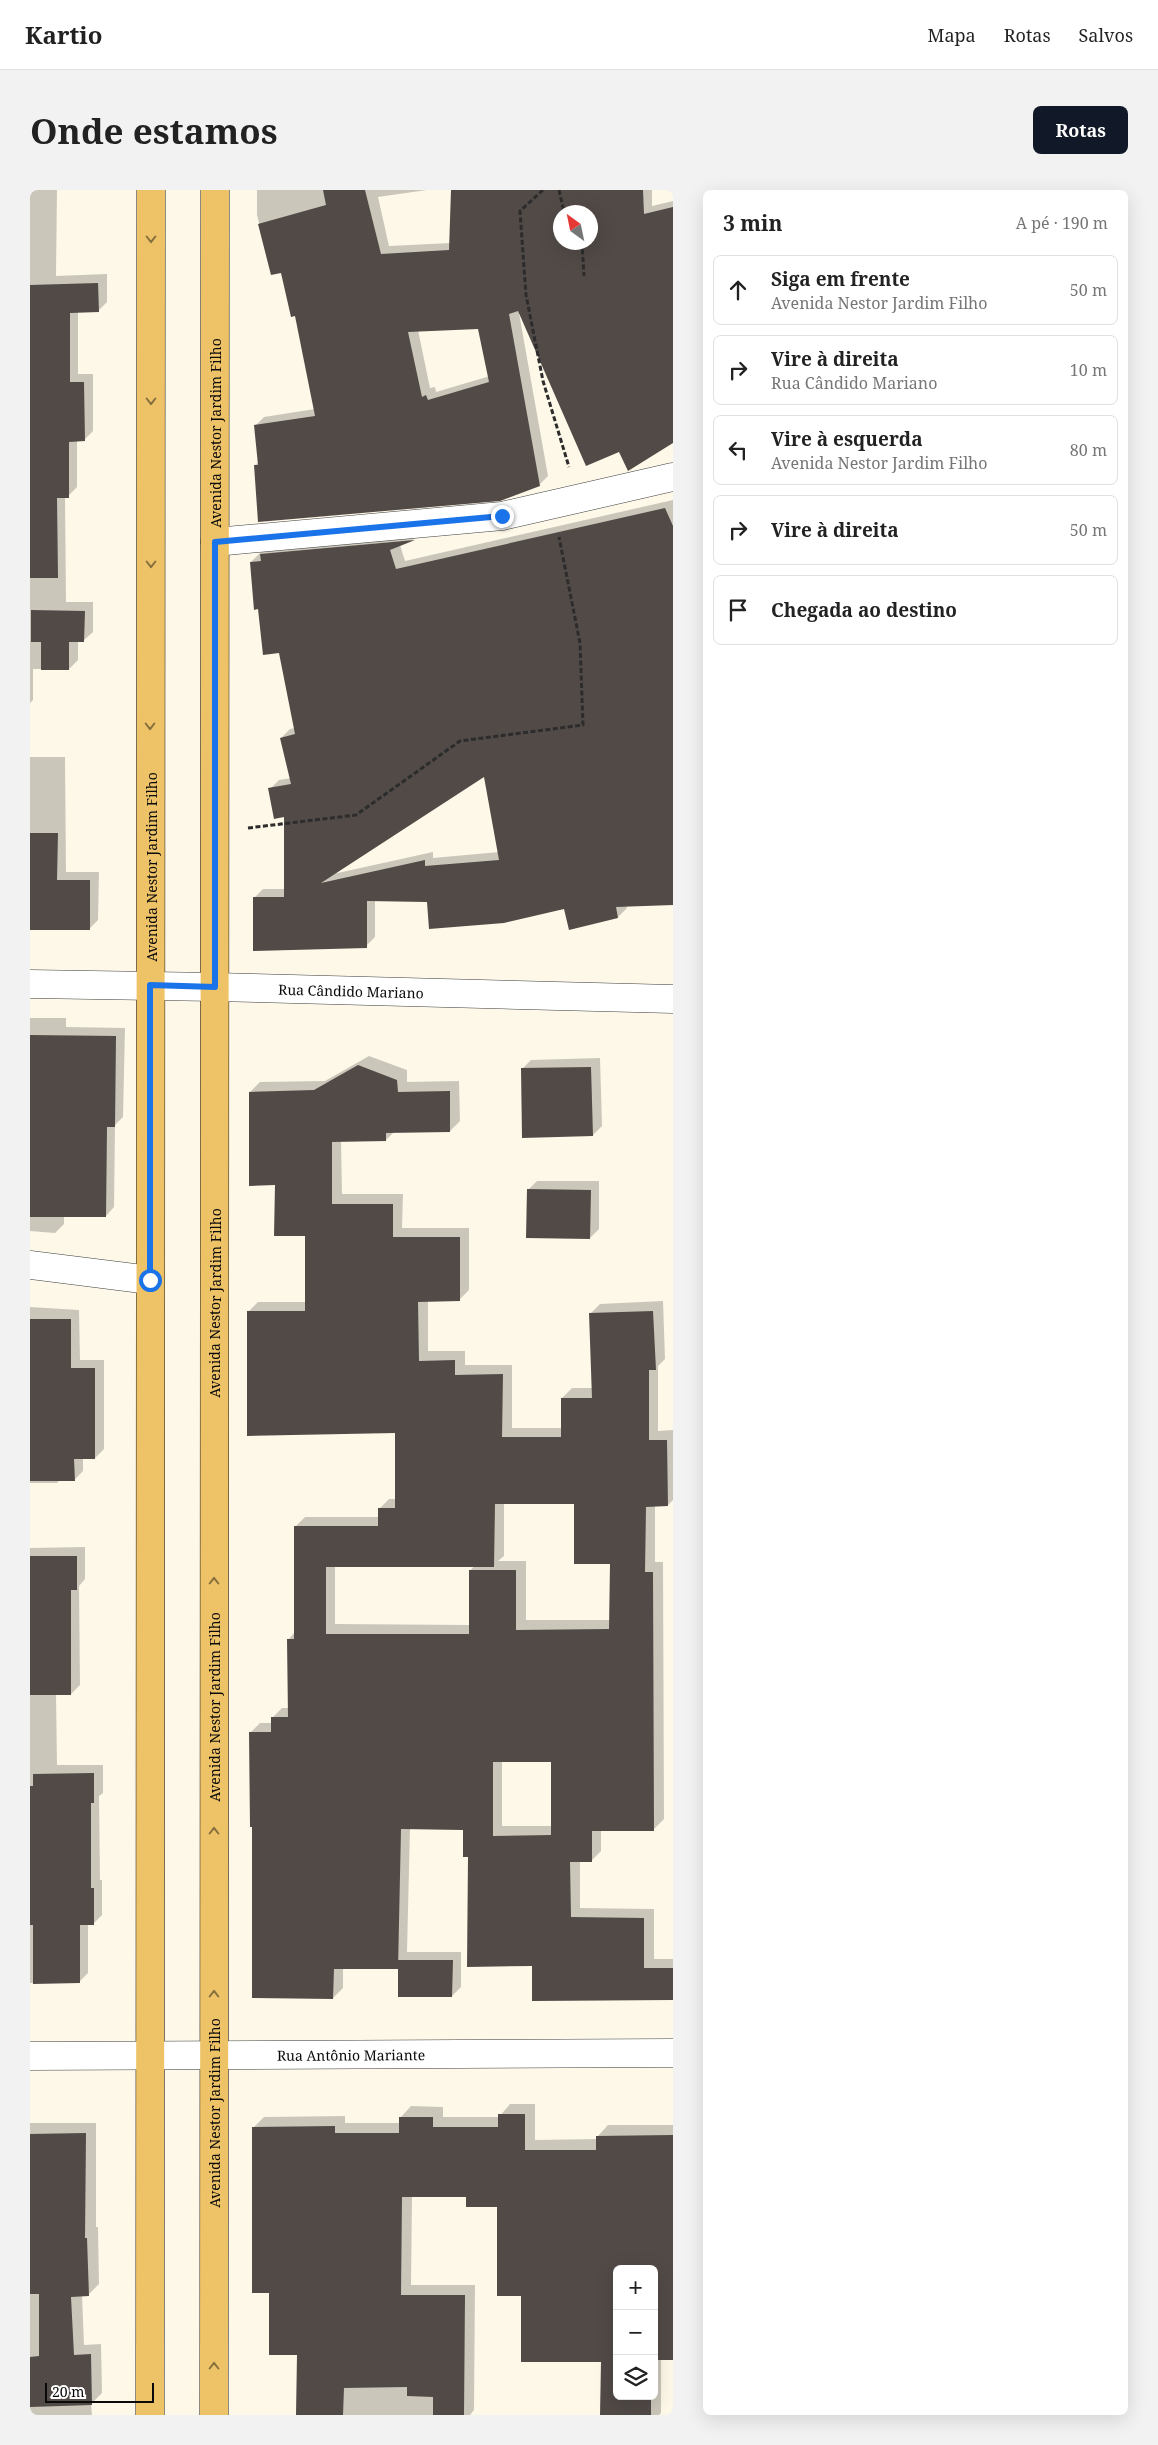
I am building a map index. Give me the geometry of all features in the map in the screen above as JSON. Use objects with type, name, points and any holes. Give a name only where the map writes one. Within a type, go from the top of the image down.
[{"type":"main road","name":"Avenida Nestor Jardim Filho","points":[[150,2415],[151,190]]},
{"type":"main road","name":"Avenida Nestor Jardim Filho","points":[[214,2415],[215,190]]},
{"type":"street","points":[[215,542],[502,516],[673,477]]},
{"type":"street","name":"Rua Cândido Mariano","points":[[30,984],[150,985],[673,999]]},
{"type":"street","points":[[30,1265],[150,1280]]},
{"type":"street","name":"Rua Antônio Mariante","points":[[30,2056],[214,2053],[673,2053]]},
{"type":"path","points":[[543,190],[520,210],[526,294],[543,381],[579,498]]},
{"type":"path","points":[[559,190],[562,205]]},
{"type":"path","points":[[582,250],[584,276]]},
{"type":"path","points":[[215,827],[252,828],[356,815],[460,740],[583,725],[580,643],[552,505]]},
{"type":"building","points":[[323,190],[365,190],[381,254],[449,250],[451,190],[643,190],[644,214],[673,207],[673,443],[628,471],[619,452],[586,466],[518,311],[509,314],[540,486],[500,501],[258,522],[254,465],[258,465],[254,425],[315,416],[295,316],[291,317],[281,273],[271,275],[258,224],[326,205]],"holes":[[[478,329],[489,382],[428,400],[426,395],[422,397],[408,332]]]},
{"type":"building","points":[[98,283],[99,312],[70,313],[70,382],[84,382],[85,441],[69,442],[69,498],[57,498],[58,578],[30,578],[30,285]]},
{"type":"building","points":[[665,508],[673,526],[673,905],[616,907],[618,918],[569,930],[564,909],[504,923],[429,929],[427,902],[367,901],[367,948],[253,951],[253,897],[284,897],[284,817],[274,819],[268,788],[291,784],[280,738],[295,734],[279,653],[263,655],[258,609],[254,610],[250,562],[261,561],[260,554],[415,540],[390,550],[396,569]],"holes":[[[484,777],[499,860],[425,866],[425,860],[321,883]]]},
{"type":"building","points":[[31,610],[85,611],[84,642],[69,642],[69,670],[41,670],[41,642],[31,642]]},
{"type":"building","points":[[30,833],[58,833],[57,880],[90,880],[90,930],[30,930]]},
{"type":"building","points":[[30,1035],[116,1036],[115,1127],[107,1127],[106,1217],[30,1217]]},
{"type":"building","points":[[358,1065],[397,1080],[398,1092],[450,1091],[450,1132],[386,1133],[386,1141],[332,1142],[332,1204],[393,1204],[393,1237],[460,1237],[460,1301],[418,1302],[419,1361],[455,1360],[455,1375],[503,1374],[502,1437],[561,1437],[561,1398],[592,1398],[589,1313],[653,1311],[656,1370],[649,1370],[649,1440],[667,1440],[668,1506],[646,1507],[645,1572],[653,1572],[654,1831],[592,1831],[592,1862],[570,1862],[571,1917],[644,1918],[644,1968],[673,1968],[673,2000],[532,2001],[532,1966],[467,1967],[468,1857],[463,1857],[463,1830],[401,1829],[398,1969],[334,1969],[333,1999],[252,1998],[252,1827],[250,1827],[249,1732],[271,1732],[271,1717],[288,1717],[287,1639],[294,1639],[294,1526],[378,1526],[378,1508],[395,1508],[395,1433],[247,1436],[247,1311],[305,1311],[305,1236],[274,1236],[275,1185],[249,1186],[249,1092],[314,1090]],"holes":[[[495,1504],[574,1504],[574,1564],[610,1564],[609,1629],[516,1630],[516,1570],[469,1570],[469,1634],[326,1634],[326,1567],[494,1567]],[[493,1762],[551,1762],[551,1835],[493,1836]]]},
{"type":"building","points":[[591,1067],[593,1136],[522,1138],[521,1068]]},
{"type":"building","points":[[527,1189],[591,1190],[590,1239],[526,1238]]},
{"type":"building","points":[[30,1319],[71,1319],[71,1368],[95,1368],[95,1459],[74,1459],[75,1481],[30,1481]]},
{"type":"building","points":[[30,1556],[77,1556],[77,1590],[71,1590],[71,1695],[30,1695]]},
{"type":"building","points":[[94,1773],[94,1803],[91,1803],[91,1888],[94,1888],[94,1925],[80,1925],[80,1983],[33,1984],[33,1925],[30,1925],[30,1786],[33,1786],[33,1774]]},
{"type":"building","points":[[398,1960],[453,1960],[452,1997],[398,1997]]},
{"type":"building","points":[[498,2114],[525,2114],[525,2150],[596,2150],[596,2136],[673,2135],[673,2360],[658,2360],[658,2265],[613,2265],[613,2400],[651,2400],[651,2415],[600,2415],[601,2362],[521,2362],[521,2296],[497,2296],[497,2207],[466,2207],[466,2197],[402,2197],[401,2295],[465,2295],[464,2415],[433,2415],[433,2397],[407,2396],[407,2387],[344,2388],[343,2415],[296,2415],[297,2355],[269,2355],[269,2293],[252,2293],[252,2127],[335,2126],[335,2133],[399,2133],[399,2117],[433,2117],[433,2127],[498,2127]]},
{"type":"building","points":[[86,2133],[85,2238],[87,2238],[89,2296],[71,2297],[74,2355],[91,2354],[92,2405],[30,2407],[30,2357],[39,2356],[39,2294],[30,2294],[30,2134]]},
{"type":"route","points":[[150,1280],[150,985],[215,987],[215,542],[502,516]]}]
